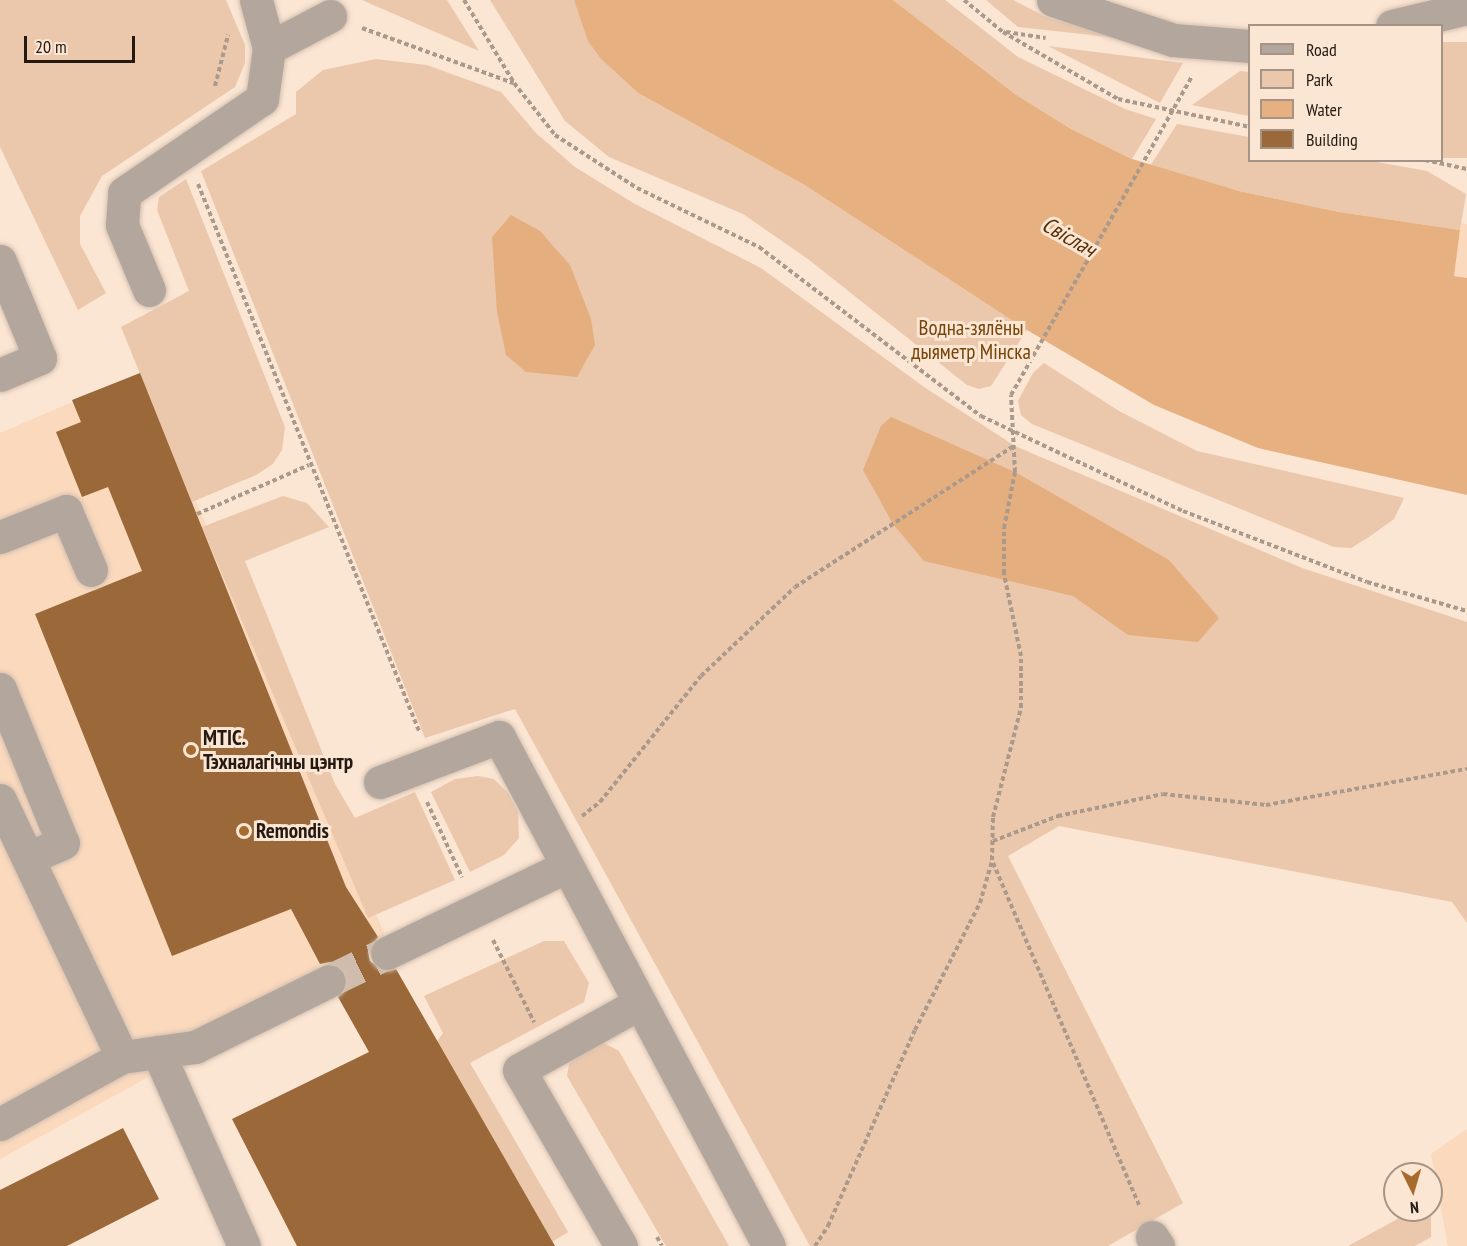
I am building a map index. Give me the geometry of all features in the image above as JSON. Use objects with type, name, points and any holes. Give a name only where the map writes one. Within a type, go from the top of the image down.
[{"type":"street","points":[[149,290],[122,225],[124,194],[262,99],[269,48],[256,0]]},
{"type":"street","points":[[1053,0],[1173,40],[1248,46]]},
{"type":"street","points":[[1400,24],[1467,8]]},
{"type":"street","points":[[269,48],[330,16]]},
{"type":"street","points":[[0,261],[40,357],[0,375]]},
{"type":"street","points":[[0,537],[66,511],[91,570]]},
{"type":"street","points":[[0,689],[63,843],[28,858]]},
{"type":"street","points":[[380,782],[499,737],[770,1246]]},
{"type":"street","points":[[0,800],[122,1057]]},
{"type":"street","points":[[387,953],[478,909],[560,853]]},
{"type":"street","points":[[0,1124],[122,1057],[195,1047],[329,981]]},
{"type":"street","points":[[621,1246],[519,1070],[640,1003]]},
{"type":"street","points":[[158,1052],[244,1246]]},
{"type":"path","points":[[464,0],[513,83],[555,135],[587,158],[637,188],[759,247],[964,404],[1012,433],[1173,507],[1367,582],[1467,611]]},
{"type":"path","points":[[964,0],[1003,32],[1118,99],[1248,127]]},
{"type":"path","points":[[330,16],[513,83]]},
{"type":"path","points":[[211,96],[230,28]]},
{"type":"path","points":[[815,1246],[828,1226],[915,1030],[980,903],[992,860],[993,817],[1021,708],[1022,656],[1004,574],[1004,528],[1015,446],[1012,433],[1011,394],[1172,112],[1208,44]]},
{"type":"path","points":[[190,148],[194,173],[309,465],[422,740]]},
{"type":"path","points":[[1434,162],[1467,169]]},
{"type":"path","points":[[560,853],[701,676],[795,587],[1015,446]]},
{"type":"path","points":[[196,513],[309,465]]},
{"type":"path","points":[[993,842],[1059,816],[1163,794],[1266,805],[1467,769]]},
{"type":"path","points":[[422,794],[550,1053]]},
{"type":"path","points":[[992,860],[1155,1241]]},
{"type":"shaded area","points":[[511,215],[540,231],[570,265],[591,319],[595,345],[577,377],[526,372],[506,355],[497,312],[492,237]]},
{"type":"shaded area","points":[[1461,223],[1467,224],[1467,278],[1454,276]]},
{"type":"shaded area","points":[[140,373],[389,944],[0,1159],[0,433]]},
{"type":"shaded area","points":[[891,417],[1015,472],[1169,560],[1219,618],[1198,642],[1128,635],[1073,596],[924,561],[893,524],[863,470],[881,426]]},
{"type":"shaded area","points":[[1467,1129],[1467,1246],[1448,1246],[1443,1219],[1443,1162],[1432,1162],[1431,1154]]},
{"type":"green space","points":[[0,0],[226,0],[245,45],[245,63],[235,87],[102,176],[80,216],[80,244],[106,293],[78,310],[0,147]]},
{"type":"green space","points":[[362,0],[447,0],[479,51]]},
{"type":"green space","name":"Водна-зялёны дыяметр Мінска","points":[[490,0],[574,0],[601,59],[638,93],[803,184],[1027,330],[991,386],[979,389],[967,385],[808,259],[743,214],[609,157],[565,121]]},
{"type":"green space","points":[[893,0],[945,0],[1018,57],[1125,109],[1156,119],[1132,159],[1071,129],[1015,94]]},
{"type":"green space","points":[[986,0],[1013,0],[1046,17],[1119,38],[1018,27]]},
{"type":"green space","points":[[1443,42],[1467,42],[1467,158],[1443,158]]},
{"type":"green space","points":[[1048,46],[1183,63],[1160,103]]},
{"type":"green space","points":[[376,59],[427,65],[501,92],[536,133],[575,167],[635,204],[761,268],[924,387],[1015,446],[1302,568],[1467,622],[1467,923],[1452,902],[1059,826],[1008,856],[1183,1203],[1108,1246],[810,1246],[515,709],[425,738],[201,171],[296,114],[296,92],[323,70]]},
{"type":"green space","points":[[1240,71],[1248,72],[1248,116],[1192,105]]},
{"type":"green space","points":[[1177,124],[1248,137],[1248,162],[1377,162],[1427,171],[1466,194],[1460,230],[1339,212],[1239,191],[1150,166]]},
{"type":"green space","points":[[186,179],[285,427],[282,450],[273,464],[256,475],[192,502],[121,327],[189,291],[157,210],[159,197]]},
{"type":"green space","points":[[1044,363],[1119,411],[1197,451],[1404,498],[1394,519],[1369,537],[1351,548],[1334,547],[1032,424],[1021,415],[1018,401],[1033,373]]},
{"type":"green space","points":[[283,496],[307,503],[329,527],[245,561],[335,784],[355,818],[415,792],[455,880],[368,918],[202,527]]},
{"type":"green space","points":[[478,776],[494,779],[508,793],[518,812],[519,838],[504,855],[470,872],[431,792],[455,779]]},
{"type":"green space","points":[[544,941],[564,941],[589,983],[584,1002],[470,1063],[568,1232],[552,1242],[436,1043],[443,1033],[424,996]]},
{"type":"green space","points":[[604,1043],[619,1051],[729,1246],[666,1246],[567,1076],[569,1064],[576,1054],[591,1044]]},
{"type":"green space","points":[[1392,1222],[1431,1222],[1431,1237],[1415,1246],[1348,1246]]},
{"type":"water","name":"Свіслач","points":[[574,0],[893,0],[1015,94],[1071,129],[1132,159],[1239,191],[1339,212],[1460,230],[1454,276],[1467,278],[1467,495],[1258,448],[1154,405],[1027,330],[803,184],[638,93],[601,59],[588,41]]},
{"type":"building","name":"МТІС. Тэхналагічны цэнтр","points":[[140,373],[346,887],[378,937],[368,951],[370,961],[385,972],[396,969],[555,1246],[297,1246],[232,1119],[369,1052],[338,997],[348,983],[345,972],[331,962],[320,964],[291,909],[172,956],[35,614],[142,571],[108,487],[82,497],[56,432],[81,422],[72,400]]},
{"type":"building","points":[[123,1128],[159,1199],[67,1246],[0,1246],[0,1190]]},
{"type":"tunnel","points":[[329,981],[387,953]]},
{"type":"place","name":"МТІС. Тэхналагічны цэнтр","points":[[191,750]]},
{"type":"place","name":"Remondis","points":[[244,831]]}]
